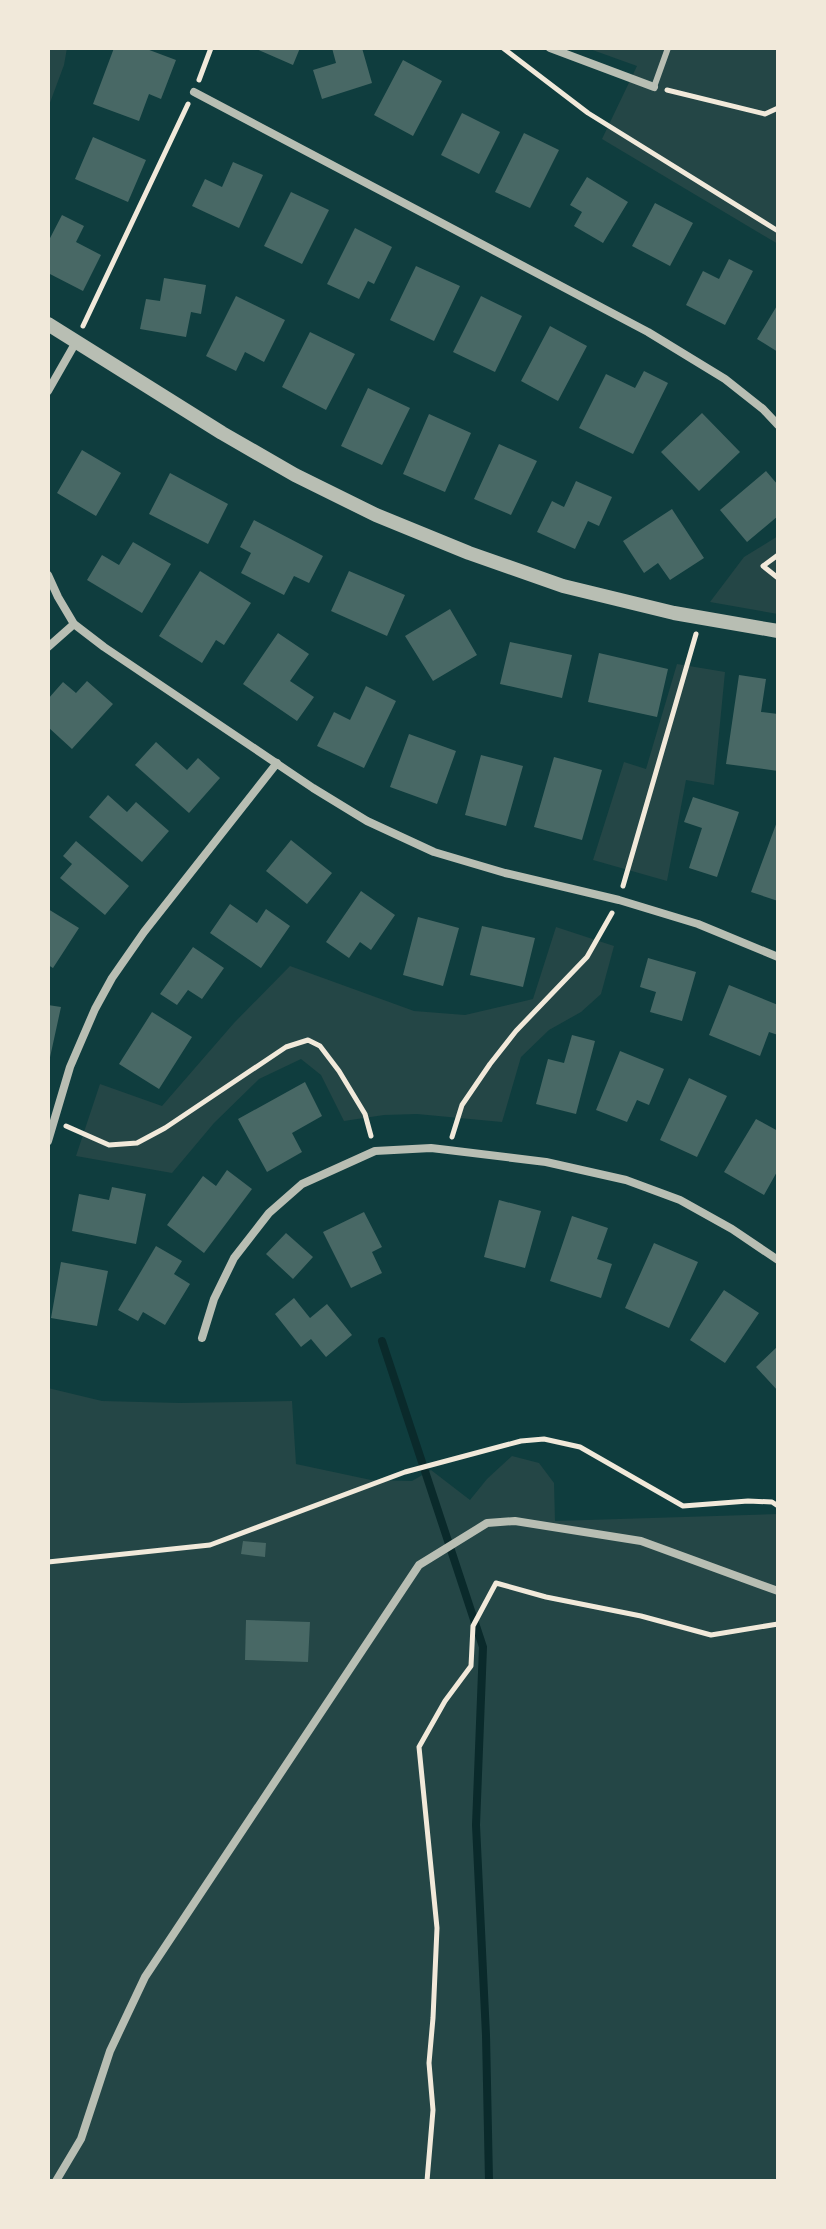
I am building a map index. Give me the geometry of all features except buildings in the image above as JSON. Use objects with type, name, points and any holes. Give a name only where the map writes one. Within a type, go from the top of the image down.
[{"type":"street","points":[[550,48],[654,87]]},
{"type":"street","points":[[194,92],[648,332],[725,379],[778,425]]},
{"type":"street","points":[[49,325],[222,433],[295,475],[376,515],[469,553],[563,586],[674,613],[778,631]]},
{"type":"street","points":[[48,391],[76,342]]},
{"type":"street","points":[[48,575],[74,624],[313,788],[367,821],[434,852],[698,924],[778,957]]},
{"type":"street","points":[[48,647],[74,624]]},
{"type":"street","points":[[48,1141],[70,1067],[112,978],[144,932],[277,763]]},
{"type":"street","points":[[202,1338],[214,1299],[234,1258],[269,1213],[302,1184],[375,1151],[431,1148],[546,1162],[626,1180],[680,1200],[732,1229],[778,1260]]},
{"type":"street","points":[[56,2181],[81,2139],[110,2051],[145,1977],[419,1565],[487,1523],[515,1521],[641,1541],[778,1591]]},
{"type":"lane","points":[[654,87],[668,48]]},
{"type":"path","points":[[76,342],[194,92],[211,48]]},
{"type":"path","points":[[503,48],[588,113],[778,231]]},
{"type":"path","points":[[654,87],[765,114],[778,108]]},
{"type":"path","points":[[778,555],[763,566],[778,578]]},
{"type":"path","points":[[448,1150],[462,1105],[516,1031],[587,957],[619,900],[701,618]]},
{"type":"path","points":[[54,1120],[109,1145],[137,1143],[165,1128],[286,1047],[308,1040],[320,1046],[365,1114],[375,1151]]},
{"type":"path","points":[[48,1562],[210,1545],[405,1472],[521,1441],[544,1439],[580,1447],[683,1506],[748,1501],[772,1502],[778,1506]]},
{"type":"path","points":[[427,2181],[433,2110],[429,2063],[437,1928],[419,1747],[445,1701],[471,1666],[473,1626],[496,1583],[711,1635],[778,1624]]},
{"type":"shaded area","points":[[48,48],[67,48],[48,108]]},
{"type":"shaded area","points":[[587,48],[778,48],[778,244],[602,139],[637,66]]},
{"type":"shaded area","points":[[778,536],[778,614],[710,602],[744,557]]},
{"type":"shaded area","points":[[677,664],[725,672],[714,785],[686,780],[667,881],[593,860],[624,762],[646,769]]},
{"type":"shaded area","points":[[556,927],[614,946],[601,994],[581,1012],[549,1030],[521,1057],[502,1122],[417,1114],[344,1121],[321,1075],[301,1059],[259,1079],[214,1123],[172,1173],[76,1156],[100,1084],[162,1106],[234,1023],[290,966],[414,1011],[465,1015],[533,999]]},
{"type":"shaded area","points":[[48,1388],[102,1401],[292,1401],[296,1464],[371,1480],[412,1481],[431,1470],[470,1500],[512,1456],[539,1463],[554,1483],[555,1521],[778,1514],[778,2181],[48,2181]]},
{"type":"waterway","points":[[382,1341],[483,1647],[476,1825],[489,2181]]}]
